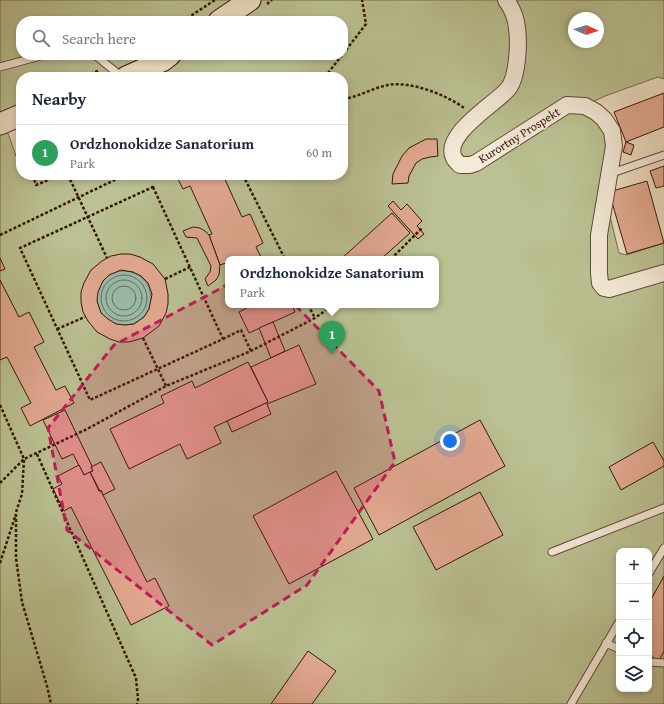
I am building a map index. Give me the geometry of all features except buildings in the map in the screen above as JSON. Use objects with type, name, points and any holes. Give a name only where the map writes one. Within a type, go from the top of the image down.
[{"type":"main road","points":[[226,16],[250,0]]},
{"type":"main road","points":[[137,72],[163,60]]},
{"type":"main road","points":[[0,124],[16,117]]},
{"type":"street","name":"Kurortny Prospekt","points":[[506,0],[511,7],[518,27],[518,50],[514,74],[508,89],[475,117],[458,135],[452,147],[453,158],[460,165],[470,165],[476,163],[567,105],[585,106],[604,119],[612,131],[614,146],[599,235],[600,283],[604,288],[609,289],[664,273]]},
{"type":"lane","points":[[0,66],[24,60]]},
{"type":"lane","points":[[101,60],[116,72]]},
{"type":"lane","points":[[609,174],[664,155]]},
{"type":"lane","points":[[552,552],[664,508]]},
{"type":"lane","points":[[652,568],[664,548]]},
{"type":"lane","points":[[571,704],[616,627]]},
{"type":"lane","points":[[606,643],[616,648]]},
{"type":"lane","points":[[652,662],[664,663]]},
{"type":"path","points":[[191,16],[215,0]]},
{"type":"path","points":[[348,46],[366,24],[362,0]]},
{"type":"path","points":[[329,72],[338,60]]},
{"type":"path","points":[[348,98],[387,85],[402,84],[418,87],[442,96],[460,106],[475,117]]},
{"type":"path","points":[[34,180],[36,185],[48,180]]},
{"type":"path","points":[[70,180],[106,258]]},
{"type":"path","points":[[0,235],[116,180]]},
{"type":"path","points":[[246,180],[284,256]]},
{"type":"path","points":[[223,339],[153,186],[20,248],[90,400],[223,339],[241,330],[251,351]]},
{"type":"path","points":[[394,256],[422,228]]},
{"type":"path","points":[[165,280],[190,267]]},
{"type":"path","points":[[310,308],[315,318]]},
{"type":"path","points":[[0,483],[24,459],[87,429],[166,386],[251,351],[315,318],[329,308]]},
{"type":"path","points":[[57,329],[85,317]]},
{"type":"path","points":[[143,338],[166,386]]},
{"type":"path","points":[[0,405],[24,459],[22,494],[0,563]]},
{"type":"path","points":[[37,454],[136,678],[137,704]]},
{"type":"path","points":[[16,512],[16,558],[22,602],[51,704]]},
{"type":"highlighted area","points":[[259,268],[379,391],[395,462],[307,585],[212,645],[67,530],[48,428],[114,345]]},
{"type":"shaded area","points":[[0,0],[664,0],[664,79],[658,77],[605,96],[584,106],[611,130],[608,208],[619,253],[626,255],[664,243],[664,704],[0,704]]},
{"type":"water","points":[[119,271],[129,271],[139,275],[147,283],[151,293],[151,303],[147,313],[139,321],[129,325],[119,325],[109,321],[101,313],[97,303],[97,293],[101,283],[109,275]]},
{"type":"place","name":"Ordzhonokidze Sanatorium","points":[[332,354]]}]
